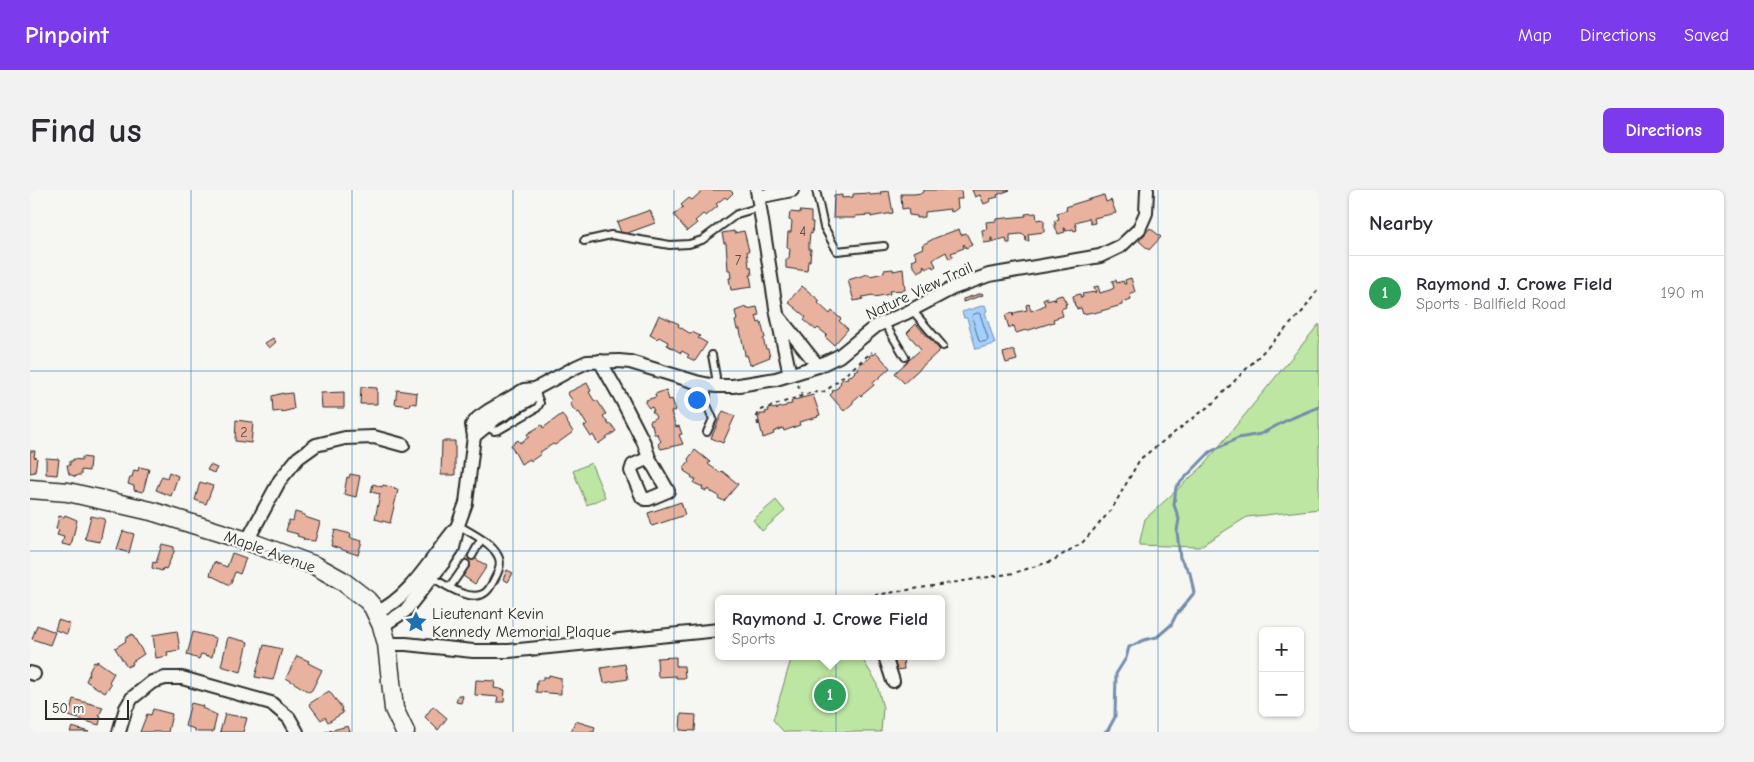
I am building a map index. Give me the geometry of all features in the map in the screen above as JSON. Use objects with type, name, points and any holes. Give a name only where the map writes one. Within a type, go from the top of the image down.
[{"type":"main road","name":"Maple Avenue","points":[[30,489],[68,492],[151,511],[247,541],[316,566],[341,580],[367,600],[379,620],[387,644],[394,709],[406,732]]},
{"type":"street","points":[[790,375],[777,314],[758,198],[792,190]]},
{"type":"street","name":"Nature View Trail","points":[[379,620],[405,611],[427,575],[453,548],[458,525],[466,503],[474,436],[472,425],[478,418],[524,390],[535,390],[576,366],[587,362],[600,361],[630,362],[711,385],[733,386],[758,383],[790,375],[818,366],[838,356],[876,326],[912,310],[952,288],[989,275],[1100,256],[1121,246],[1139,229],[1146,213],[1147,190]]},
{"type":"street","points":[[777,314],[818,366]]},
{"type":"street","points":[[600,361],[631,417],[650,458]]},
{"type":"street","name":"Nature View Trail","points":[[474,436],[496,418],[530,400],[535,390]]},
{"type":"street","points":[[247,541],[280,480],[298,458],[316,445],[345,438],[374,437],[403,444]]},
{"type":"street","points":[[387,644],[473,651],[510,651],[715,630]]},
{"type":"street","points":[[886,660],[894,680]]},
{"type":"street","points":[[120,732],[126,708],[132,698],[152,682],[165,678],[182,678],[271,703],[289,718],[297,732]]},
{"type":"lane","points":[[816,190],[824,227],[837,251],[884,246]]},
{"type":"lane","points":[[584,241],[611,235],[670,245],[689,244],[702,240],[758,198]]},
{"type":"lane","points":[[912,310],[943,346]]},
{"type":"lane","points":[[884,322],[905,357]]},
{"type":"lane","points":[[707,432],[713,419],[706,403],[711,385],[716,378],[712,355]]},
{"type":"lane","points":[[427,575],[468,595],[478,596],[487,591],[498,574],[501,562],[497,554],[481,540],[458,525]]},
{"type":"lane","points":[[472,556],[481,540]]},
{"type":"lane","points":[[450,587],[466,564]]},
{"type":"path","points":[[876,595],[1014,573],[1052,561],[1083,542],[1112,509],[1140,460],[1213,403],[1303,311],[1319,288]]},
{"type":"path","points":[[758,425],[757,416],[761,410],[802,395],[813,392],[821,393],[827,390],[872,352]]},
{"type":"path","points":[[798,385],[802,395]]},
{"type":"green space","points":[[1319,324],[1319,509],[1247,517],[1199,547],[1139,545],[1145,519],[1203,466]]},
{"type":"green space","points":[[591,463],[605,497],[587,505],[573,471]]},
{"type":"green space","points":[[776,500],[785,511],[762,531],[753,520]]},
{"type":"green space","points":[[791,660],[863,660],[876,681],[883,708],[881,732],[784,732],[773,720]]},
{"type":"water","points":[[985,305],[987,311],[985,312],[995,344],[976,349],[967,318],[964,318],[962,312]]},
{"type":"building","points":[[703,190],[730,190],[733,193],[727,199],[725,197],[716,204],[718,206],[706,216],[703,214],[695,221],[697,223],[687,231],[674,215],[689,198],[692,200]]},
{"type":"building","points":[[924,190],[961,190],[962,199],[957,199],[958,208],[951,212],[950,209],[925,212],[925,217],[917,218],[917,216],[909,215],[908,208],[902,209],[901,194],[922,193]]},
{"type":"building","points":[[972,190],[1010,190],[997,195],[998,197],[990,199],[991,201],[984,204],[980,195],[975,197]]},
{"type":"building","points":[[889,191],[893,213],[871,217],[871,215],[855,216],[856,218],[833,218],[834,196],[842,195],[842,198],[853,197],[853,194],[869,193],[870,195]]},
{"type":"building","points":[[1104,195],[1106,202],[1111,200],[1116,213],[1094,218],[1095,223],[1091,224],[1089,218],[1079,221],[1075,223],[1077,230],[1066,231],[1064,228],[1065,232],[1058,234],[1054,224],[1056,224],[1054,221],[1059,219],[1057,213],[1067,210],[1066,207]]},
{"type":"building","points":[[650,210],[655,223],[622,235],[617,222]]},
{"type":"building","points":[[800,211],[811,212],[811,222],[813,222],[809,243],[809,249],[811,249],[810,261],[808,261],[807,271],[786,268],[786,259],[789,259],[790,248],[787,248],[788,232],[791,232],[792,221],[789,220],[790,212],[800,213]]},
{"type":"building","points":[[1036,213],[1037,220],[1042,219],[1044,221],[1044,232],[1028,234],[1029,241],[1026,241],[1025,235],[1020,234],[1010,235],[1010,243],[1007,243],[1006,238],[992,242],[991,238],[991,242],[984,243],[982,230],[987,229],[986,222]]},
{"type":"building","points":[[1150,228],[1161,237],[1149,250],[1139,241]]},
{"type":"building","points":[[959,229],[961,235],[966,233],[972,245],[966,248],[964,244],[964,248],[951,253],[953,257],[949,259],[946,252],[933,260],[936,266],[926,269],[924,265],[924,269],[918,272],[912,264],[912,260],[917,258],[914,252],[923,248],[922,245],[935,238]]},
{"type":"building","points":[[734,231],[734,233],[744,231],[749,251],[747,251],[749,267],[751,267],[752,287],[731,290],[726,243],[724,243],[722,233]]},
{"type":"building","points":[[893,269],[893,271],[903,269],[905,290],[889,291],[890,294],[862,297],[863,299],[854,301],[848,280],[868,274],[870,276],[884,273],[884,270]]},
{"type":"building","points":[[1131,278],[1135,292],[1130,293],[1131,299],[1122,302],[1122,305],[1083,314],[1081,308],[1077,309],[1075,306],[1073,296],[1080,294],[1081,298],[1083,297],[1082,294],[1096,292],[1094,287],[1098,286],[1100,293],[1110,290],[1114,288],[1112,281],[1116,280],[1117,283],[1123,281],[1126,284],[1125,280]]},
{"type":"building","points":[[802,286],[820,301],[818,303],[830,314],[832,311],[841,319],[839,321],[848,329],[834,345],[825,337],[827,335],[818,328],[816,330],[804,320],[806,317],[788,302]]},
{"type":"building","points":[[982,293],[983,295],[963,302],[963,299]]},
{"type":"building","points":[[1062,295],[1067,304],[1065,304],[1066,307],[1061,309],[1063,316],[1053,319],[1054,322],[1016,333],[1014,326],[1009,328],[1005,315],[1012,313],[1014,316],[1013,313],[1027,310],[1026,305],[1029,304],[1031,311],[1045,305],[1043,299],[1047,297],[1047,300],[1054,298],[1055,301],[1055,297]]},
{"type":"building","points":[[746,307],[747,309],[757,307],[759,315],[756,316],[758,323],[761,322],[765,338],[763,339],[770,357],[750,365],[747,355],[745,356],[740,329],[737,329],[735,321],[737,320],[735,311]]},
{"type":"building","points":[[659,315],[679,324],[678,326],[691,334],[692,332],[700,336],[698,338],[707,343],[695,361],[687,357],[689,355],[682,351],[681,353],[667,345],[668,342],[650,335]]},
{"type":"building","points":[[916,324],[940,350],[904,383],[895,373],[921,349],[907,333]]},
{"type":"building","points":[[273,338],[276,342],[269,348],[265,343]]},
{"type":"building","points":[[1014,350],[1017,360],[1006,363],[1003,353]]},
{"type":"building","points":[[876,352],[890,368],[844,411],[830,395],[832,391],[839,387],[843,379],[851,376],[854,371],[859,369],[860,364]]},
{"type":"building","points":[[587,383],[591,391],[589,392],[595,402],[597,400],[606,414],[603,416],[616,431],[598,444],[593,435],[591,437],[584,426],[587,425],[579,412],[577,413],[574,410],[570,403],[573,401],[567,393]]},
{"type":"building","points":[[361,387],[377,388],[377,404],[360,404]]},
{"type":"building","points":[[397,390],[417,393],[416,404],[410,403],[409,406],[395,404]]},
{"type":"building","points":[[666,390],[669,400],[672,399],[676,410],[671,412],[676,427],[679,426],[682,434],[679,435],[683,444],[661,449],[658,444],[661,441],[658,434],[654,434],[650,421],[656,417],[652,411],[654,411],[652,407],[649,408],[645,403],[647,402],[646,400],[656,397],[655,394]]},
{"type":"building","points":[[344,392],[344,408],[322,408],[321,393]]},
{"type":"building","points":[[292,393],[294,409],[273,412],[272,396]]},
{"type":"building","points":[[813,395],[820,415],[818,417],[799,422],[800,425],[784,431],[783,428],[763,438],[758,417],[760,414],[766,414],[765,412],[769,411],[768,409],[777,408],[777,410],[792,404],[791,402],[794,400]]},
{"type":"building","points":[[723,411],[735,416],[723,443],[711,438]]},
{"type":"building","points":[[562,414],[573,432],[555,445],[553,444],[540,452],[541,454],[531,461],[530,459],[521,464],[511,445],[518,440],[520,443],[529,437],[527,434],[542,425],[543,428]]},
{"type":"building","points":[[236,420],[253,423],[251,443],[235,441]]},
{"type":"building","points":[[442,441],[455,441],[455,475],[441,475]]},
{"type":"building","points":[[695,450],[710,462],[708,464],[720,473],[722,471],[738,484],[724,501],[709,489],[706,491],[702,489],[703,487],[694,483],[696,479],[684,471],[683,469],[689,461],[688,459]]},
{"type":"building","points":[[30,451],[35,451],[34,457],[37,458],[35,472],[30,473]]},
{"type":"building","points":[[82,457],[90,458],[89,471],[81,470],[81,475],[76,477],[69,474],[67,465],[70,465],[70,461],[73,461],[73,459],[82,460]]},
{"type":"building","points":[[46,458],[59,459],[57,475],[46,474]]},
{"type":"building","points":[[210,465],[217,468],[214,473],[207,470]]},
{"type":"building","points":[[139,467],[149,469],[143,492],[134,490],[134,486],[128,484],[134,470],[138,471]]},
{"type":"building","points":[[169,472],[178,476],[171,496],[156,490],[162,476],[167,478]]},
{"type":"building","points":[[350,474],[360,476],[356,497],[344,494],[347,477],[349,478]]},
{"type":"building","points":[[200,482],[213,486],[206,504],[195,500]]},
{"type":"building","points":[[373,484],[398,490],[390,523],[375,519],[380,494],[371,492]]},
{"type":"building","points":[[681,502],[685,515],[652,526],[648,513]]},
{"type":"building","points":[[295,512],[320,522],[315,541],[303,540],[304,538],[297,536],[298,534],[286,531],[289,520],[293,521]]},
{"type":"building","points":[[65,515],[77,520],[71,546],[62,544],[64,537],[57,535],[59,530],[56,529],[59,516],[64,517]]},
{"type":"building","points":[[91,516],[105,519],[100,542],[85,539]]},
{"type":"building","points":[[335,530],[351,534],[350,538],[362,541],[358,555],[331,546]]},
{"type":"building","points":[[123,531],[134,534],[129,553],[117,549]]},
{"type":"building","points":[[162,544],[174,547],[174,552],[166,569],[163,568],[162,571],[152,568],[153,562],[156,563]]},
{"type":"building","points":[[232,553],[246,558],[240,574],[235,572],[230,585],[210,575],[214,562],[227,567]]},
{"type":"building","points":[[468,554],[487,566],[475,584],[463,576],[468,566],[463,562]]},
{"type":"building","points":[[507,570],[513,573],[508,582],[503,579]]},
{"type":"building","points":[[58,620],[70,624],[67,634],[55,630]]},
{"type":"building","points":[[37,625],[55,632],[50,645],[32,639]]},
{"type":"building","points":[[177,631],[180,650],[167,652],[168,656],[156,658],[153,635]]},
{"type":"building","points":[[193,632],[216,638],[212,657],[201,654],[199,659],[187,655]]},
{"type":"building","points":[[132,634],[144,654],[127,667],[115,648],[126,641],[125,639]]},
{"type":"building","points":[[228,637],[248,642],[241,672],[221,666]]},
{"type":"building","points":[[264,645],[282,649],[273,680],[255,677]]},
{"type":"building","points":[[297,656],[309,661],[308,663],[322,670],[312,690],[309,692],[286,678]]},
{"type":"building","points":[[676,657],[676,666],[684,666],[685,678],[676,678],[676,676],[658,677],[657,658]]},
{"type":"building","points":[[895,660],[903,660],[904,669],[896,670]]},
{"type":"building","points":[[97,661],[114,673],[109,682],[111,684],[105,693],[86,681],[94,662],[96,663]]},
{"type":"building","points":[[625,664],[628,679],[604,683],[601,668]]},
{"type":"building","points":[[549,675],[561,678],[561,694],[536,692],[537,680],[543,680],[543,677],[549,677]]},
{"type":"building","points":[[476,680],[495,681],[494,688],[505,690],[504,702],[497,702],[498,697],[475,695]]},
{"type":"building","points":[[329,691],[342,708],[343,713],[328,722],[325,717],[321,720],[309,704]]},
{"type":"building","points":[[458,695],[463,696],[461,703],[456,702]]},
{"type":"building","points":[[73,699],[103,707],[99,716],[101,716],[99,725],[69,716]]},
{"type":"building","points":[[191,703],[203,706],[202,708],[217,715],[213,732],[198,732],[185,726]]},
{"type":"building","points":[[433,706],[447,718],[438,730],[425,717]]},
{"type":"building","points":[[153,709],[172,714],[168,732],[140,732],[147,714],[151,715]]},
{"type":"building","points":[[225,714],[247,718],[243,732],[220,732]]},
{"type":"building","points":[[681,714],[696,715],[695,731],[680,730]]},
{"type":"building","points":[[575,721],[595,727],[594,732],[571,732]]},
{"type":"building","points":[[348,726],[350,732],[325,732]]},
{"type":"building","points":[[72,727],[89,732],[70,732]]},
{"type":"waterway","points":[[1105,732],[1115,717],[1116,674],[1126,658],[1129,647],[1144,640],[1157,637],[1171,625],[1176,615],[1194,593],[1190,573],[1180,558],[1177,531],[1179,519],[1174,505],[1176,487],[1210,452],[1238,438],[1261,434],[1287,420],[1319,407]]},
{"type":"place","name":"Lieutenant Kevin Kennedy Memorial Plaque","points":[[416,622]]},
{"type":"place","name":"Raymond J. Crowe Field","points":[[830,695]]}]
